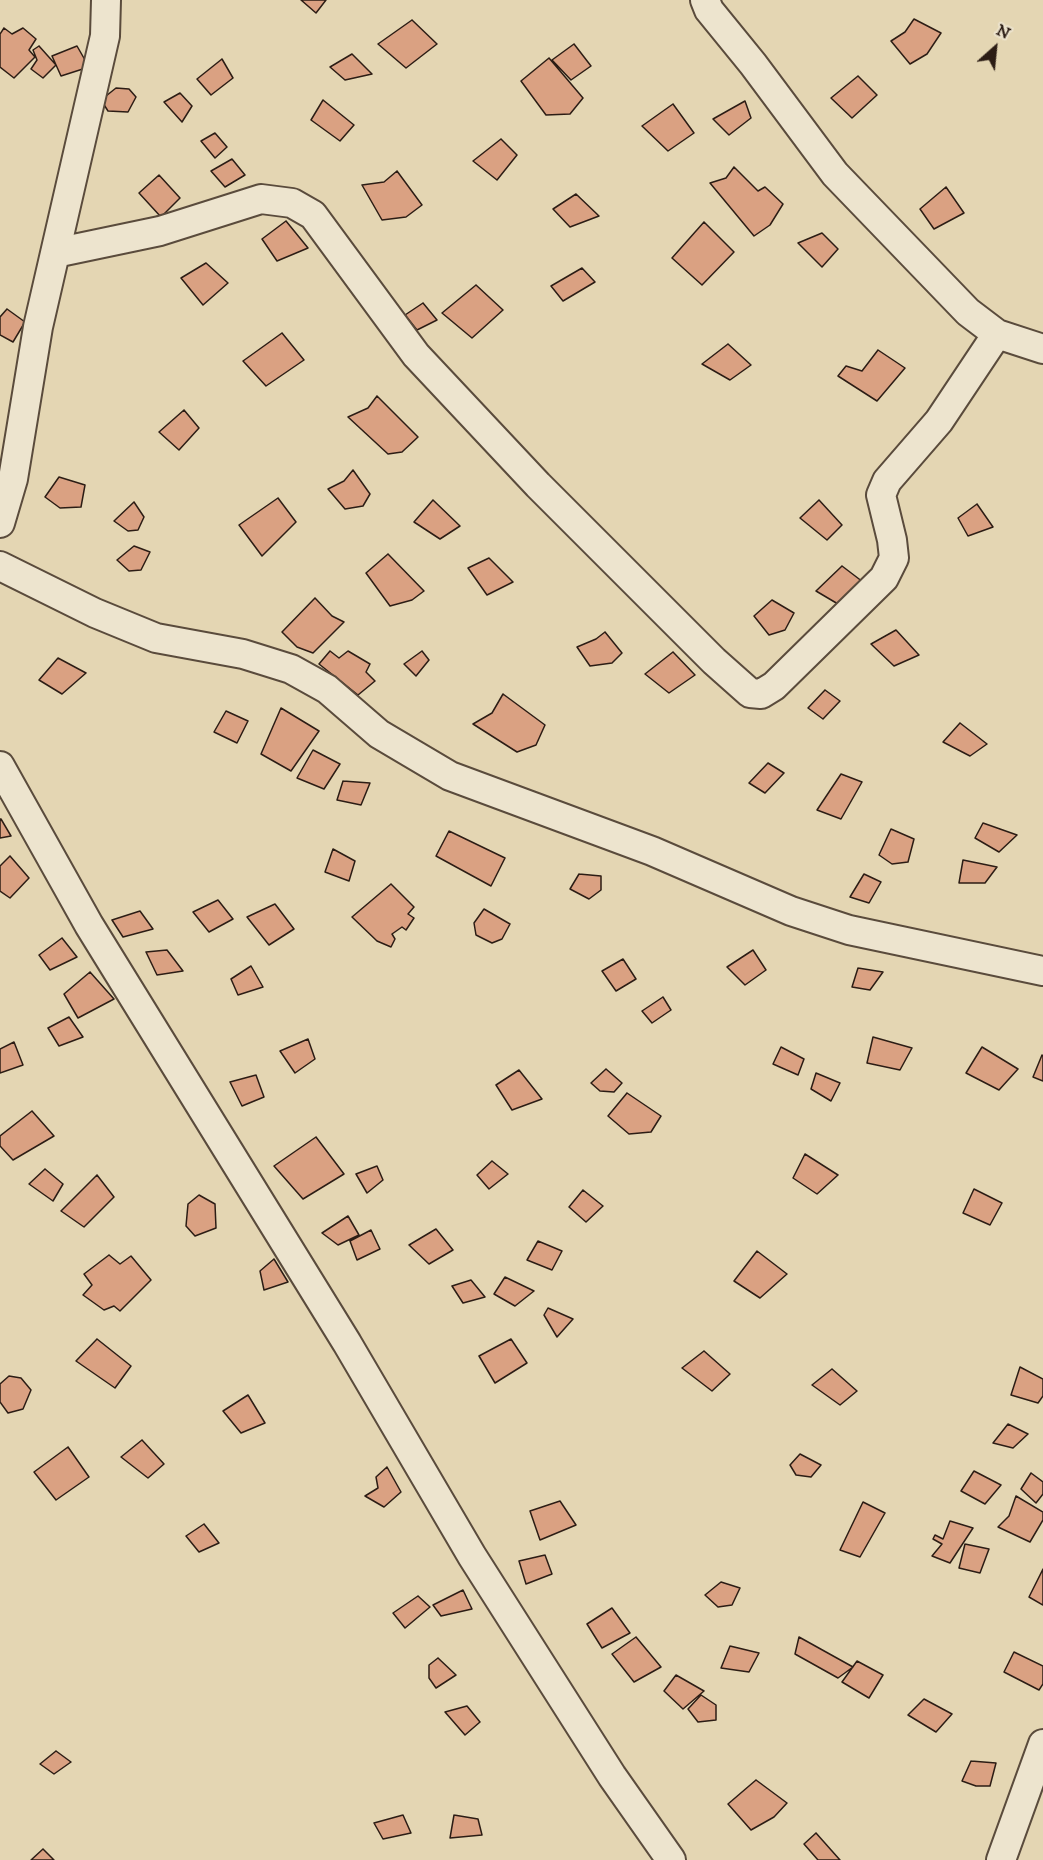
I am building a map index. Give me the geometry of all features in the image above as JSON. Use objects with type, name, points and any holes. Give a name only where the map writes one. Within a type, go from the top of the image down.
[{"type":"street","points":[[0,523],[13,479],[38,327],[105,36],[106,0]]},
{"type":"street","points":[[705,0],[709,10],[753,64],[835,174],[968,312],[997,334],[1043,349]]},
{"type":"street","points":[[55,253],[160,231],[261,199],[292,203],[313,215],[417,355],[538,485],[714,661],[750,693],[761,694],[774,686],[884,578],[894,558],[881,495],[887,481],[939,421],[997,334]]},
{"type":"street","points":[[0,566],[95,613],[156,638],[243,654],[291,669],[327,689],[379,734],[450,776],[652,851],[791,911],[849,930],[1043,971]]},
{"type":"street","points":[[0,766],[89,925],[347,1343],[472,1556],[612,1776],[671,1860]]},
{"type":"street","points":[[1001,1860],[1043,1744]]},
{"type":"building","points":[[301,0],[326,0],[316,13]]},
{"type":"building","points":[[914,19],[941,33],[927,54],[910,64],[891,41],[905,32]]},
{"type":"building","points":[[412,20],[437,44],[406,68],[378,44]]},
{"type":"building","points":[[4,28],[12,34],[23,28],[36,39],[29,50],[35,57],[14,78],[0,67],[0,34]]},
{"type":"building","points":[[574,44],[591,66],[571,80],[552,60]]},
{"type":"building","points":[[39,46],[56,65],[43,78],[31,69],[37,60],[33,50]]},
{"type":"building","points":[[77,46],[89,67],[61,76],[52,56]]},
{"type":"building","points":[[352,54],[372,74],[345,80],[330,67]]},
{"type":"building","points":[[549,58],[583,98],[570,114],[546,115],[521,81]]},
{"type":"building","points":[[222,59],[233,78],[211,95],[197,79]]},
{"type":"building","points":[[858,76],[877,95],[852,118],[831,98]]},
{"type":"building","points":[[116,88],[129,89],[136,97],[128,112],[108,111],[101,100]]},
{"type":"building","points":[[180,93],[192,106],[182,122],[164,102]]},
{"type":"building","points":[[323,100],[354,125],[340,141],[311,120]]},
{"type":"building","points":[[745,101],[751,118],[729,135],[713,119]]},
{"type":"building","points":[[673,104],[694,133],[668,151],[642,126]]},
{"type":"building","points":[[215,133],[227,147],[215,158],[201,141]]},
{"type":"building","points":[[501,139],[517,155],[497,180],[473,161]]},
{"type":"building","points":[[232,159],[245,175],[225,187],[211,171]]},
{"type":"building","points":[[734,167],[758,191],[765,187],[783,204],[770,225],[754,236],[710,183],[726,178]]},
{"type":"building","points":[[397,171],[422,205],[406,217],[382,220],[362,185],[384,182]]},
{"type":"building","points":[[159,175],[180,198],[161,217],[139,193]]},
{"type":"building","points":[[946,187],[964,213],[934,229],[920,209]]},
{"type":"building","points":[[576,194],[599,216],[570,227],[553,209]]},
{"type":"building","points":[[286,221],[308,248],[277,261],[262,239]]},
{"type":"building","points":[[704,222],[734,252],[702,285],[672,258]]},
{"type":"building","points":[[822,233],[838,249],[822,267],[798,243]]},
{"type":"building","points":[[206,263],[228,283],[203,305],[181,278]]},
{"type":"building","points":[[582,268],[595,282],[563,301],[551,286]]},
{"type":"building","points":[[476,285],[503,310],[472,338],[442,313]]},
{"type":"building","points":[[423,303],[437,320],[417,330],[405,315]]},
{"type":"building","points":[[7,309],[25,322],[13,342],[0,335],[0,317]]},
{"type":"building","points":[[282,333],[304,360],[266,386],[243,361]]},
{"type":"building","points":[[728,344],[751,365],[730,380],[702,364]]},
{"type":"building","points":[[878,350],[905,368],[877,401],[838,376],[846,366],[862,371]]},
{"type":"building","points":[[377,396],[418,437],[402,452],[388,454],[348,417],[368,408]]},
{"type":"building","points":[[184,410],[199,428],[179,450],[159,432]]},
{"type":"building","points":[[353,470],[370,494],[363,506],[345,509],[328,489],[344,481]]},
{"type":"building","points":[[59,477],[85,485],[81,507],[60,508],[45,497]]},
{"type":"building","points":[[278,498],[296,522],[262,556],[239,525]]},
{"type":"building","points":[[433,500],[460,526],[440,539],[414,522]]},
{"type":"building","points":[[819,500],[842,525],[827,540],[800,518]]},
{"type":"building","points":[[134,502],[144,517],[138,530],[128,531],[114,521]]},
{"type":"building","points":[[977,504],[993,527],[968,536],[958,518]]},
{"type":"building","points":[[134,546],[150,552],[141,570],[129,571],[117,560]]},
{"type":"building","points":[[388,554],[424,591],[412,600],[390,606],[366,573]]},
{"type":"building","points":[[489,558],[513,582],[487,595],[468,568]]},
{"type":"building","points":[[842,566],[863,582],[838,604],[816,591]]},
{"type":"building","points":[[315,598],[332,616],[344,622],[313,653],[297,647],[282,632]]},
{"type":"building","points":[[772,600],[794,613],[785,630],[769,635],[754,616]]},
{"type":"building","points":[[896,630],[919,655],[894,666],[871,644]]},
{"type":"building","points":[[605,632],[622,653],[612,663],[590,666],[577,647],[596,639]]},
{"type":"building","points":[[330,651],[339,658],[348,651],[370,664],[366,672],[375,681],[358,695],[319,664]]},
{"type":"building","points":[[422,651],[429,660],[416,676],[404,664]]},
{"type":"building","points":[[673,652],[695,675],[669,693],[645,674]]},
{"type":"building","points":[[58,658],[86,673],[62,694],[39,680]]},
{"type":"building","points":[[825,690],[840,701],[823,719],[808,708]]},
{"type":"building","points":[[503,694],[545,725],[536,745],[517,752],[473,724],[492,713]]},
{"type":"building","points":[[281,708],[319,731],[291,771],[261,754]]},
{"type":"building","points":[[226,711],[248,721],[237,743],[214,732]]},
{"type":"building","points":[[960,723],[987,744],[970,756],[943,742]]},
{"type":"building","points":[[313,750],[340,764],[324,789],[297,778]]},
{"type":"building","points":[[768,763],[784,773],[765,793],[749,783]]},
{"type":"building","points":[[841,774],[862,782],[841,819],[817,810]]},
{"type":"building","points":[[343,781],[370,783],[361,805],[337,800]]},
{"type":"building","points":[[1,819],[11,836],[0,838]]},
{"type":"building","points":[[983,823],[1017,835],[999,852],[975,838]]},
{"type":"building","points":[[891,829],[914,839],[908,862],[892,864],[879,855]]},
{"type":"building","points":[[449,831],[505,858],[491,886],[436,856]]},
{"type":"building","points":[[333,849],[355,861],[349,881],[325,872]]},
{"type":"building","points":[[10,856],[29,878],[10,898],[0,891],[0,866]]},
{"type":"building","points":[[963,860],[997,867],[985,883],[959,883]]},
{"type":"building","points":[[579,874],[601,876],[601,890],[589,899],[570,889]]},
{"type":"building","points":[[864,874],[881,882],[869,903],[850,897]]},
{"type":"building","points":[[391,884],[414,907],[408,914],[414,918],[406,930],[402,927],[392,934],[395,939],[391,947],[377,941],[352,917]]},
{"type":"building","points":[[218,900],[233,919],[209,932],[193,912]]},
{"type":"building","points":[[275,904],[294,929],[269,945],[247,917]]},
{"type":"building","points":[[484,909],[510,924],[502,939],[492,943],[476,935],[474,923]]},
{"type":"building","points":[[140,911],[153,929],[123,937],[112,920]]},
{"type":"building","points":[[62,938],[77,957],[50,970],[39,955]]},
{"type":"building","points":[[167,950],[183,971],[157,975],[146,952]]},
{"type":"building","points":[[753,950],[766,970],[745,985],[727,967]]},
{"type":"building","points":[[623,959],[636,979],[616,991],[602,971]]},
{"type":"building","points":[[251,966],[263,987],[238,995],[231,979]]},
{"type":"building","points":[[858,968],[883,972],[870,990],[852,987]]},
{"type":"building","points":[[90,972],[114,999],[78,1018],[64,994]]},
{"type":"building","points":[[663,997],[671,1010],[652,1023],[642,1011]]},
{"type":"building","points":[[69,1017],[83,1037],[59,1046],[48,1028]]},
{"type":"building","points":[[873,1037],[912,1048],[900,1070],[867,1063]]},
{"type":"building","points":[[308,1039],[315,1059],[295,1073],[280,1051]]},
{"type":"building","points":[[14,1042],[23,1065],[0,1073],[0,1049]]},
{"type":"building","points":[[781,1047],[804,1059],[798,1075],[773,1064]]},
{"type":"building","points":[[982,1047],[1018,1069],[999,1090],[966,1073]]},
{"type":"building","points":[[1043,1056],[1043,1081],[1033,1077]]},
{"type":"building","points":[[606,1069],[622,1083],[614,1092],[600,1091],[591,1083]]},
{"type":"building","points":[[519,1070],[542,1099],[512,1110],[496,1085]]},
{"type":"building","points":[[816,1073],[840,1083],[831,1101],[811,1089]]},
{"type":"building","points":[[256,1075],[264,1097],[242,1106],[230,1082]]},
{"type":"building","points":[[627,1093],[661,1116],[651,1132],[629,1134],[608,1116]]},
{"type":"building","points":[[32,1111],[54,1136],[13,1160],[0,1146],[0,1136]]},
{"type":"building","points":[[316,1137],[344,1174],[303,1199],[274,1166]]},
{"type":"building","points":[[805,1154],[838,1175],[817,1194],[793,1178]]},
{"type":"building","points":[[492,1161],[508,1174],[489,1189],[477,1175]]},
{"type":"building","points":[[377,1166],[383,1180],[367,1193],[356,1174]]},
{"type":"building","points":[[45,1169],[63,1184],[53,1201],[29,1184]]},
{"type":"building","points":[[97,1175],[114,1197],[84,1227],[61,1211]]},
{"type":"building","points":[[974,1189],[1002,1203],[990,1225],[963,1213]]},
{"type":"building","points":[[583,1190],[603,1206],[586,1222],[569,1207]]},
{"type":"building","points":[[199,1195],[215,1204],[216,1228],[195,1236],[186,1226],[188,1204]]},
{"type":"building","points":[[348,1216],[359,1235],[338,1245],[322,1233]]},
{"type":"building","points":[[436,1229],[453,1250],[429,1264],[409,1245]]},
{"type":"building","points":[[371,1230],[380,1249],[357,1260],[350,1241]]},
{"type":"building","points":[[538,1241],[562,1251],[552,1270],[527,1260]]},
{"type":"building","points":[[757,1251],[787,1274],[760,1298],[734,1281]]},
{"type":"building","points":[[109,1255],[120,1264],[131,1256],[151,1280],[120,1311],[114,1306],[104,1310],[83,1295],[92,1285],[84,1274]]},
{"type":"building","points":[[274,1259],[288,1282],[264,1290],[260,1271]]},
{"type":"building","points":[[505,1277],[534,1291],[515,1306],[494,1294]]},
{"type":"building","points":[[471,1280],[485,1297],[463,1303],[452,1286]]},
{"type":"building","points":[[548,1308],[573,1319],[557,1337],[544,1315]]},
{"type":"building","points":[[97,1339],[131,1366],[115,1388],[76,1361]]},
{"type":"building","points":[[511,1339],[527,1363],[495,1383],[479,1356]]},
{"type":"building","points":[[704,1351],[730,1374],[712,1391],[682,1368]]},
{"type":"building","points":[[1020,1367],[1043,1379],[1043,1396],[1038,1403],[1011,1395]]},
{"type":"building","points":[[832,1369],[857,1391],[840,1405],[812,1385]]},
{"type":"building","points":[[9,1376],[21,1378],[31,1390],[23,1409],[8,1413],[0,1402],[0,1384]]},
{"type":"building","points":[[248,1395],[265,1423],[241,1433],[223,1411]]},
{"type":"building","points":[[1008,1424],[1028,1434],[1013,1448],[993,1443]]},
{"type":"building","points":[[142,1440],[164,1464],[148,1478],[121,1457]]},
{"type":"building","points":[[68,1447],[89,1477],[56,1500],[34,1472]]},
{"type":"building","points":[[800,1454],[821,1465],[811,1477],[796,1475],[790,1465]]},
{"type":"building","points":[[387,1467],[401,1492],[384,1507],[365,1496],[378,1488],[376,1477]]},
{"type":"building","points":[[974,1471],[1001,1485],[985,1504],[961,1491]]},
{"type":"building","points":[[1031,1473],[1043,1482],[1043,1494],[1036,1503],[1021,1489]]},
{"type":"building","points":[[1016,1496],[1043,1512],[1043,1520],[1030,1542],[998,1527],[1009,1516]]},
{"type":"building","points":[[560,1501],[576,1525],[540,1540],[530,1511]]},
{"type":"building","points":[[863,1502],[885,1513],[860,1557],[840,1550]]},
{"type":"building","points":[[950,1521],[973,1528],[950,1563],[932,1556],[942,1544],[933,1539],[935,1535],[943,1539]]},
{"type":"building","points":[[204,1524],[219,1543],[199,1552],[186,1536]]},
{"type":"building","points":[[965,1544],[989,1549],[980,1573],[959,1568]]},
{"type":"building","points":[[545,1555],[552,1574],[526,1584],[519,1561]]},
{"type":"building","points":[[1043,1569],[1043,1605],[1029,1597]]},
{"type":"building","points":[[721,1582],[740,1588],[732,1605],[718,1607],[705,1595]]},
{"type":"building","points":[[463,1590],[472,1609],[441,1616],[433,1605]]},
{"type":"building","points":[[418,1596],[430,1607],[405,1628],[393,1613]]},
{"type":"building","points":[[612,1608],[630,1633],[602,1648],[587,1624]]},
{"type":"building","points":[[636,1637],[661,1667],[634,1682],[612,1654]]},
{"type":"building","points":[[799,1637],[853,1667],[838,1678],[795,1654]]},
{"type":"building","points":[[730,1646],[759,1653],[749,1672],[721,1668]]},
{"type":"building","points":[[1014,1652],[1043,1666],[1043,1684],[1039,1690],[1004,1672]]},
{"type":"building","points":[[438,1658],[456,1675],[436,1688],[429,1678],[429,1665]]},
{"type":"building","points":[[857,1661],[883,1675],[869,1698],[842,1682]]},
{"type":"building","points":[[676,1675],[704,1691],[683,1709],[664,1691]]},
{"type":"building","points":[[701,1695],[716,1705],[716,1720],[698,1722],[688,1709]]},
{"type":"building","points":[[924,1699],[952,1714],[936,1732],[908,1715]]},
{"type":"building","points":[[467,1706],[480,1722],[465,1735],[445,1712]]},
{"type":"building","points":[[56,1751],[71,1762],[54,1774],[40,1764]]},
{"type":"building","points":[[971,1761],[996,1763],[990,1786],[976,1786],[962,1781]]},
{"type":"building","points":[[756,1780],[787,1803],[774,1817],[751,1830],[728,1804]]},
{"type":"building","points":[[403,1815],[411,1833],[383,1839],[374,1823]]},
{"type":"building","points":[[454,1815],[478,1819],[482,1835],[450,1838]]},
{"type":"building","points":[[816,1833],[840,1860],[818,1860],[804,1844]]},
{"type":"building","points":[[43,1849],[54,1860],[31,1860]]}]
